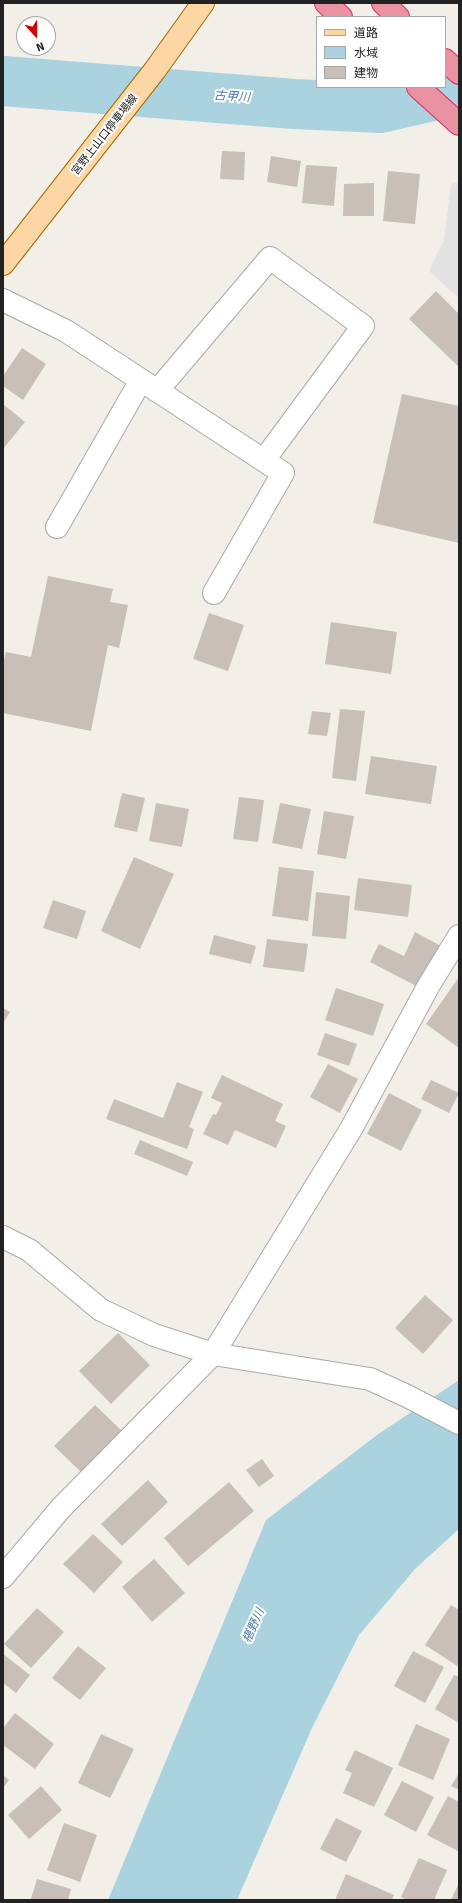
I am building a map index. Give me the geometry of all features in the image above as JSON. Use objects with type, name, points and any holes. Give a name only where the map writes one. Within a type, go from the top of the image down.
[{"type":"highway","points":[[326,3],[341,16]]},
{"type":"highway","points":[[383,3],[397,16]]},
{"type":"highway","points":[[446,61],[459,73]]},
{"type":"highway","points":[[419,88],[455,120]]},
{"type":"main road","name":"宮野上山口停車場線","points":[[3,264],[155,70],[203,3]]},
{"type":"street","points":[[57,526],[149,386],[270,258],[363,326],[264,460]]},
{"type":"street","points":[[3,300],[66,331],[283,473],[214,593]]},
{"type":"street","points":[[3,1577],[61,1508],[213,1354],[351,1129],[429,985],[459,936]]},
{"type":"street","points":[[3,1237],[29,1250],[101,1310],[154,1335],[213,1354],[370,1379],[459,1423]]},
{"type":"shaded area","points":[[459,182],[459,298],[429,271],[444,240],[451,184]]},
{"type":"water","name":"椹野川","points":[[459,1380],[459,1529],[415,1569],[359,1635],[312,1728],[237,1900],[108,1900],[266,1520],[377,1435]]},
{"type":"building","points":[[222,151],[245,152],[244,180],[220,179]]},
{"type":"building","points":[[271,156],[301,161],[297,187],[267,182]]},
{"type":"building","points":[[306,165],[337,167],[334,206],[302,203]]},
{"type":"building","points":[[388,171],[420,174],[415,224],[383,221]]},
{"type":"building","points":[[374,183],[374,216],[343,216],[344,184]]},
{"type":"building","points":[[436,291],[459,314],[459,367],[409,319]]},
{"type":"building","points":[[22,348],[46,364],[23,400],[3,386],[3,376]]},
{"type":"building","points":[[402,394],[459,406],[459,543],[373,523]]},
{"type":"building","points":[[3,404],[25,422],[3,449]]},
{"type":"building","points":[[48,576],[113,589],[110,602],[128,605],[119,648],[108,645],[91,731],[3,713],[3,664],[6,652],[31,657]]},
{"type":"building","points":[[209,613],[244,625],[228,671],[193,659]]},
{"type":"building","points":[[331,622],[397,632],[391,674],[325,664]]},
{"type":"building","points":[[340,709],[365,711],[356,781],[332,778]]},
{"type":"building","points":[[312,711],[331,713],[327,736],[308,734]]},
{"type":"building","points":[[371,756],[437,766],[431,804],[365,794]]},
{"type":"building","points":[[122,793],[145,798],[137,832],[114,827]]},
{"type":"building","points":[[239,797],[264,800],[258,842],[233,839]]},
{"type":"building","points":[[156,803],[189,809],[182,847],[149,841]]},
{"type":"building","points":[[280,803],[311,809],[302,849],[272,843]]},
{"type":"building","points":[[324,811],[354,816],[346,859],[317,854]]},
{"type":"building","points":[[134,857],[174,874],[140,949],[101,931]]},
{"type":"building","points":[[279,867],[314,871],[308,921],[272,916]]},
{"type":"building","points":[[358,878],[412,885],[408,917],[354,910]]},
{"type":"building","points":[[316,892],[350,896],[346,939],[312,936]]},
{"type":"building","points":[[53,900],[86,911],[77,939],[43,928]]},
{"type":"building","points":[[415,932],[441,946],[420,988],[370,962],[379,944],[404,956]]},
{"type":"building","points":[[214,935],[256,946],[251,964],[209,954]]},
{"type":"building","points":[[267,939],[308,944],[304,972],[263,967]]},
{"type":"building","points":[[459,977],[459,1048],[426,1024]]},
{"type":"building","points":[[336,988],[384,1004],[373,1036],[325,1020]]},
{"type":"building","points":[[3,1008],[10,1012],[3,1023]]},
{"type":"building","points":[[325,1033],[357,1044],[349,1066],[317,1055]]},
{"type":"building","points":[[328,1064],[358,1079],[340,1113],[310,1097]]},
{"type":"building","points":[[222,1075],[283,1104],[275,1121],[286,1126],[276,1148],[235,1130],[228,1145],[203,1134],[213,1114],[216,1115],[222,1103],[211,1098]]},
{"type":"building","points":[[431,1080],[459,1093],[449,1113],[421,1099]]},
{"type":"building","points":[[177,1082],[203,1092],[189,1127],[194,1129],[187,1149],[106,1119],[114,1099],[163,1118]]},
{"type":"building","points":[[389,1093],[422,1110],[401,1151],[367,1134]]},
{"type":"building","points":[[140,1140],[193,1162],[187,1176],[134,1154]]},
{"type":"building","points":[[425,1295],[453,1320],[423,1354],[395,1328]]},
{"type":"building","points":[[118,1333],[150,1365],[111,1404],[79,1371]]},
{"type":"building","points":[[95,1405],[122,1431],[81,1472],[54,1446]]},
{"type":"building","points":[[262,1459],[274,1476],[259,1487],[246,1470]]},
{"type":"building","points":[[148,1480],[168,1502],[122,1546],[101,1524]]},
{"type":"building","points":[[229,1482],[254,1511],[188,1566],[164,1538]]},
{"type":"building","points":[[93,1534],[123,1562],[94,1593],[63,1564]]},
{"type":"building","points":[[154,1559],[185,1593],[152,1622],[122,1587]]},
{"type":"building","points":[[451,1605],[459,1610],[459,1667],[425,1645]]},
{"type":"building","points":[[37,1608],[64,1632],[31,1668],[4,1644]]},
{"type":"building","points":[[78,1646],[106,1668],[80,1700],[52,1678]]},
{"type":"building","points":[[413,1651],[444,1667],[425,1703],[394,1686]]},
{"type":"building","points":[[3,1654],[30,1675],[16,1693],[3,1683]]},
{"type":"building","points":[[454,1675],[459,1677],[459,1723],[435,1709]]},
{"type":"building","points":[[15,1713],[54,1744],[35,1769],[3,1745],[3,1728]]},
{"type":"building","points":[[416,1724],[450,1739],[433,1780],[398,1765]]},
{"type":"building","points":[[101,1734],[134,1749],[110,1798],[78,1783]]},
{"type":"building","points":[[355,1750],[393,1768],[374,1807],[343,1793],[352,1773],[345,1770]]},
{"type":"building","points":[[459,1773],[459,1790],[451,1786]]},
{"type":"building","points":[[3,1775],[9,1780],[3,1788]]},
{"type":"building","points":[[402,1781],[434,1797],[416,1832],[384,1815]]},
{"type":"building","points":[[41,1786],[62,1810],[29,1839],[8,1815]]},
{"type":"building","points":[[448,1796],[459,1802],[458,1851],[427,1835]]},
{"type":"building","points":[[336,1818],[362,1831],[346,1862],[320,1849]]},
{"type":"building","points":[[64,1823],[97,1835],[80,1882],[47,1870]]},
{"type":"building","points":[[419,1858],[447,1870],[434,1900],[407,1900],[401,1897]]},
{"type":"building","points":[[346,1874],[394,1895],[392,1900],[335,1900]]},
{"type":"building","points":[[37,1879],[71,1889],[68,1900],[31,1899]]},
{"type":"building","points":[[458,1885],[459,1900],[451,1900]]},
{"type":"waterway","name":"古甲川","points":[[3,81],[294,104],[381,108],[450,92],[459,87]]}]
